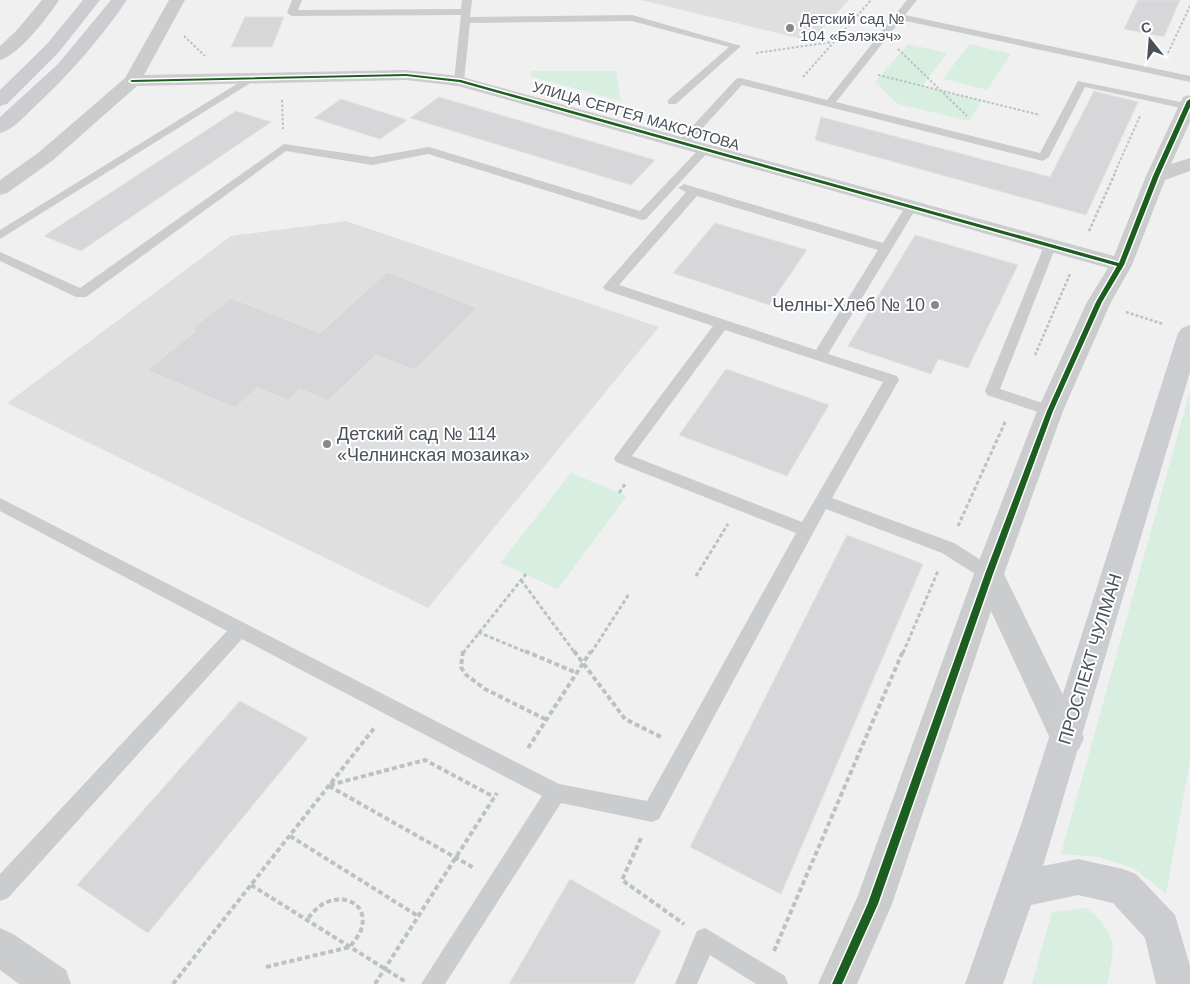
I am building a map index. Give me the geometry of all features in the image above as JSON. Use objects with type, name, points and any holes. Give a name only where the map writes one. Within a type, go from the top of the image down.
[{"type":"main road","points":[[0,100],[53,48],[92,0]]},
{"type":"main road","points":[[0,128],[74,58],[119,0]]},
{"type":"main road","name":"ПРОСПЕКТ ЧУЛМАН","points":[[984,984],[1019,889],[1067,738],[1153,446],[1190,333]]},
{"type":"main road","points":[[1019,889],[1078,877],[1123,887],[1162,928],[1175,984]]},
{"type":"main road","points":[[1185,984],[1190,958]]},
{"type":"street","points":[[0,55],[23,34],[50,0]]},
{"type":"street","points":[[0,189],[45,157],[132,82],[177,0]]},
{"type":"street","name":"УЛИЦА СЕРГЕЯ МАКСЮТОВА","points":[[132,82],[281,76],[406,75],[459,81],[1121,265]]},
{"type":"street","points":[[837,984],[873,904],[988,574],[1050,411],[1099,302],[1121,265],[1156,176],[1189,104]]},
{"type":"street","points":[[1156,176],[1190,164]]},
{"type":"street","points":[[988,574],[1067,738]]},
{"type":"street","points":[[0,947],[52,984]]},
{"type":"lane","points":[[297,0],[292,13],[632,18],[736,46],[672,102]]},
{"type":"lane","points":[[459,81],[467,0]]},
{"type":"lane","points":[[829,104],[912,0]]},
{"type":"lane","points":[[898,16],[1190,79]]},
{"type":"lane","points":[[0,236],[253,77]]},
{"type":"lane","points":[[682,144],[740,82],[1043,157],[1082,83],[1148,98],[1189,104]]},
{"type":"lane","points":[[0,256],[81,294],[284,147],[372,161],[429,150],[642,216],[704,150]]},
{"type":"lane","points":[[672,184],[886,248]]},
{"type":"lane","points":[[0,504],[556,793],[652,812],[822,501],[892,380],[610,286],[694,191]]},
{"type":"lane","points":[[819,356],[911,207]]},
{"type":"lane","points":[[1050,246],[992,391],[1050,411]]},
{"type":"lane","points":[[722,324],[622,458],[806,530]]},
{"type":"lane","points":[[822,501],[948,548],[988,574]]},
{"type":"lane","points":[[0,890],[240,629]]},
{"type":"lane","points":[[432,984],[497,881],[556,793]]},
{"type":"lane","points":[[686,984],[705,939],[770,979]]},
{"type":"path","points":[[788,94],[871,0]]},
{"type":"path","points":[[1160,72],[1190,6]]},
{"type":"path","points":[[184,36],[209,60],[253,77]]},
{"type":"path","points":[[856,70],[1062,120]]},
{"type":"path","points":[[281,76],[284,147]]},
{"type":"path","points":[[770,979],[948,548],[1148,98]]},
{"type":"path","points":[[696,576],[730,519]]},
{"type":"path","points":[[526,574],[465,648],[460,659],[461,669],[471,681],[547,720]]},
{"type":"path","points":[[521,580],[625,719],[686,749]]},
{"type":"path","points":[[478,632],[577,673]]},
{"type":"path","points":[[173,984],[390,707]]},
{"type":"path","points":[[330,786],[425,760],[494,797]]},
{"type":"path","points":[[330,786],[497,881]]},
{"type":"path","points":[[652,812],[622,880],[705,939]]},
{"type":"path","points":[[290,836],[418,916]]},
{"type":"path","points":[[251,885],[408,984]]},
{"type":"path","points":[[266,967],[350,947],[361,930],[361,912],[354,902],[342,898],[324,902],[307,920]]},
{"type":"shaded area","name":"Детский сад № 104 «Бэлэкэч»","points":[[641,0],[849,0],[810,41]]},
{"type":"shaded area","name":"Детский сад № 114 «Челнинская мозаика»","points":[[346,221],[659,327],[428,608],[7,403],[231,236]]},
{"type":"green space","points":[[908,44],[947,53],[922,86],[982,101],[969,121],[898,104],[875,82]]},
{"type":"green space","points":[[969,44],[1011,54],[987,90],[943,79]]},
{"type":"green space","points":[[532,71],[616,71],[621,101],[529,76]]},
{"type":"green space","points":[[1190,391],[1190,761],[1166,894],[1135,869],[1099,857],[1061,854]]},
{"type":"green space","points":[[571,473],[627,496],[558,589],[500,563]]},
{"type":"green space","points":[[1086,908],[1104,925],[1112,941],[1112,959],[1107,984],[1032,984],[1052,912]]},
{"type":"building","points":[[1138,0],[1180,0],[1164,37],[1124,29]]},
{"type":"building","points":[[245,17],[284,17],[272,47],[231,47]]},
{"type":"building","points":[[1094,91],[1138,102],[1086,215],[815,140],[821,117],[1050,177]]},
{"type":"building","points":[[439,97],[655,160],[631,185],[410,118]]},
{"type":"building","points":[[341,99],[407,120],[380,139],[314,118]]},
{"type":"building","points":[[236,111],[271,122],[81,251],[44,236]]},
{"type":"building","points":[[715,223],[807,250],[769,305],[673,273]]},
{"type":"building","name":"Челны-Хлеб № 10","points":[[915,235],[1018,265],[968,368],[938,359],[931,374],[848,346]]},
{"type":"building","points":[[387,272],[477,308],[415,370],[376,355],[328,401],[300,389],[288,400],[257,388],[235,408],[147,370],[196,331],[192,329],[231,298],[320,333]]},
{"type":"building","points":[[726,369],[829,405],[787,476],[679,435]]},
{"type":"building","points":[[847,535],[923,564],[781,894],[690,847]]},
{"type":"building","points":[[240,701],[308,738],[148,933],[77,885]]},
{"type":"building","points":[[570,879],[661,931],[634,984],[509,984]]},
{"type":"cycle path","points":[[132,81],[406,75],[459,81],[1121,265]]},
{"type":"cycle path","points":[[837,984],[873,904],[989,574],[1050,411],[1099,302],[1121,265],[1156,176],[1190,101]]},
{"type":"place","name":"Детский сад № 104 «Бэлэкэч»","points":[[790,28]]},
{"type":"place","name":"Челны-Хлеб № 10","points":[[935,305]]},
{"type":"place","name":"Детский сад № 114 «Челнинская мозаика»","points":[[327,444]]}]
